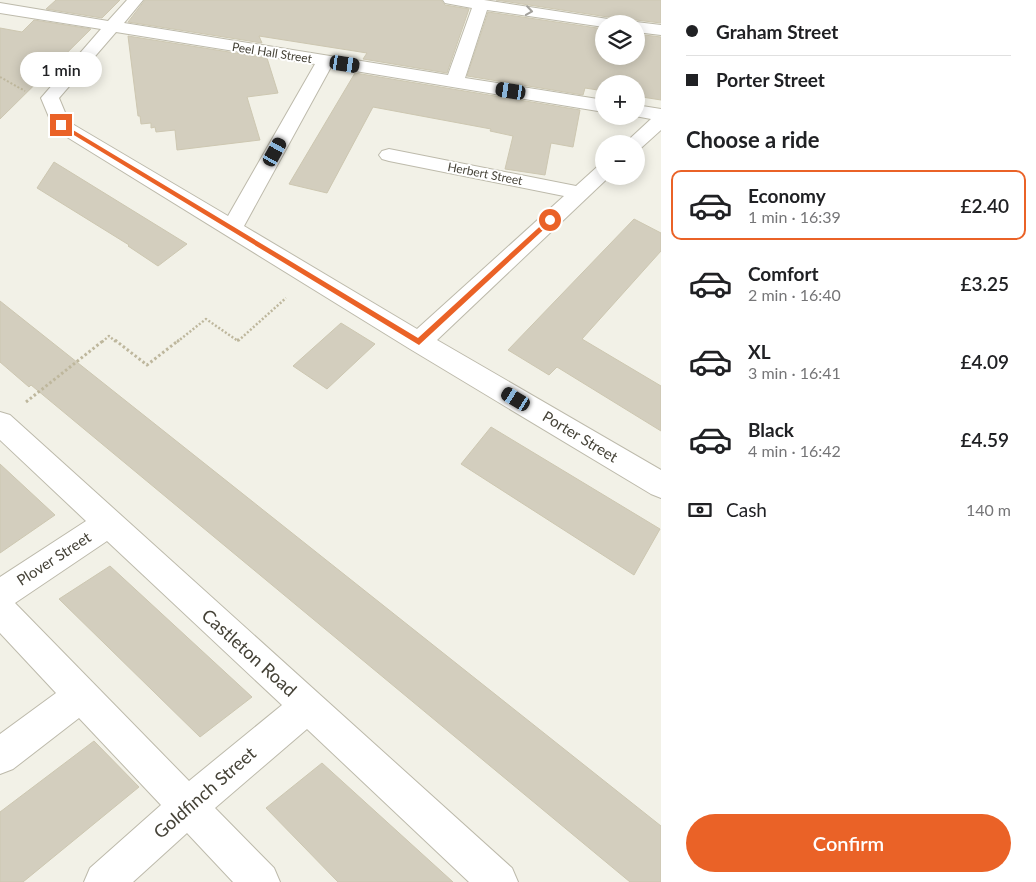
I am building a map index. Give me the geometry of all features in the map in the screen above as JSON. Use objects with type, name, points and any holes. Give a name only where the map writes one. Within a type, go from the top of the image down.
[{"type":"street","points":[[111,27],[135,0]]},
{"type":"street","points":[[451,0],[595,21]]},
{"type":"street","points":[[455,82],[481,4]]},
{"type":"street","name":"Peel Hall Street","points":[[12,6],[111,27],[595,105]]},
{"type":"street","name":"Porter Street","points":[[111,27],[50,98],[61,125],[419,342],[661,485]]},
{"type":"street","points":[[645,28],[661,30]]},
{"type":"street","points":[[232,228],[326,61]]},
{"type":"street","points":[[645,112],[661,115]]},
{"type":"street","points":[[644,135],[661,120]]},
{"type":"street","name":"Herbert Street","points":[[389,155],[580,193]]},
{"type":"street","points":[[419,342],[595,179]]},
{"type":"street","name":"Castleton Road","points":[[12,414],[108,524],[498,882]]},
{"type":"street","name":"Plover Street","points":[[0,595],[108,524]]},
{"type":"street","points":[[0,610],[80,696],[260,882]]},
{"type":"street","points":[[0,756],[80,696]]},
{"type":"street","name":"Goldfinch Street","points":[[104,882],[187,807],[308,706]]},
{"type":"path","points":[[12,414],[109,336],[147,365],[206,319],[238,341],[311,276]]},
{"type":"building","points":[[56,0],[120,0],[102,18],[46,9]]},
{"type":"building","points":[[145,0],[441,0],[445,5],[469,9],[447,73],[363,59],[367,53],[259,36],[262,43],[128,22]]},
{"type":"building","points":[[496,0],[661,0],[661,23],[645,21],[645,15],[595,15]]},
{"type":"building","points":[[488,12],[595,28],[595,65],[645,65],[645,35],[661,37],[661,100],[645,97],[645,75],[595,75],[595,90],[585,88],[583,95],[467,76]]},
{"type":"building","points":[[34,20],[91,29],[0,119],[0,28],[22,32]]},
{"type":"building","points":[[128,36],[267,58],[278,93],[247,97],[260,140],[177,150],[175,130],[156,132],[155,127],[151,128],[151,123],[141,124],[140,116],[138,116]]},
{"type":"building","points":[[355,73],[580,110],[573,147],[551,143],[545,175],[505,169],[513,136],[490,131],[491,129],[373,107],[327,193],[289,184]]},
{"type":"building","points":[[54,162],[187,244],[158,266],[129,245],[37,188]]},
{"type":"building","points":[[634,219],[661,233],[661,251],[582,339],[661,386],[661,431],[557,367],[549,375],[508,350]]},
{"type":"building","points":[[0,301],[661,826],[661,882],[630,882],[31,385],[29,387],[0,362]]},
{"type":"building","points":[[341,323],[375,344],[327,389],[293,366]]},
{"type":"building","points":[[491,427],[660,529],[634,575],[461,464]]},
{"type":"building","points":[[0,464],[55,515],[0,553]]},
{"type":"building","points":[[110,566],[252,697],[200,737],[59,599]]},
{"type":"building","points":[[94,741],[139,787],[23,882],[0,882],[0,812]]},
{"type":"building","points":[[322,763],[453,882],[338,882],[266,808]]},
{"type":"route","points":[[61,125],[419,342],[550,220]]}]
